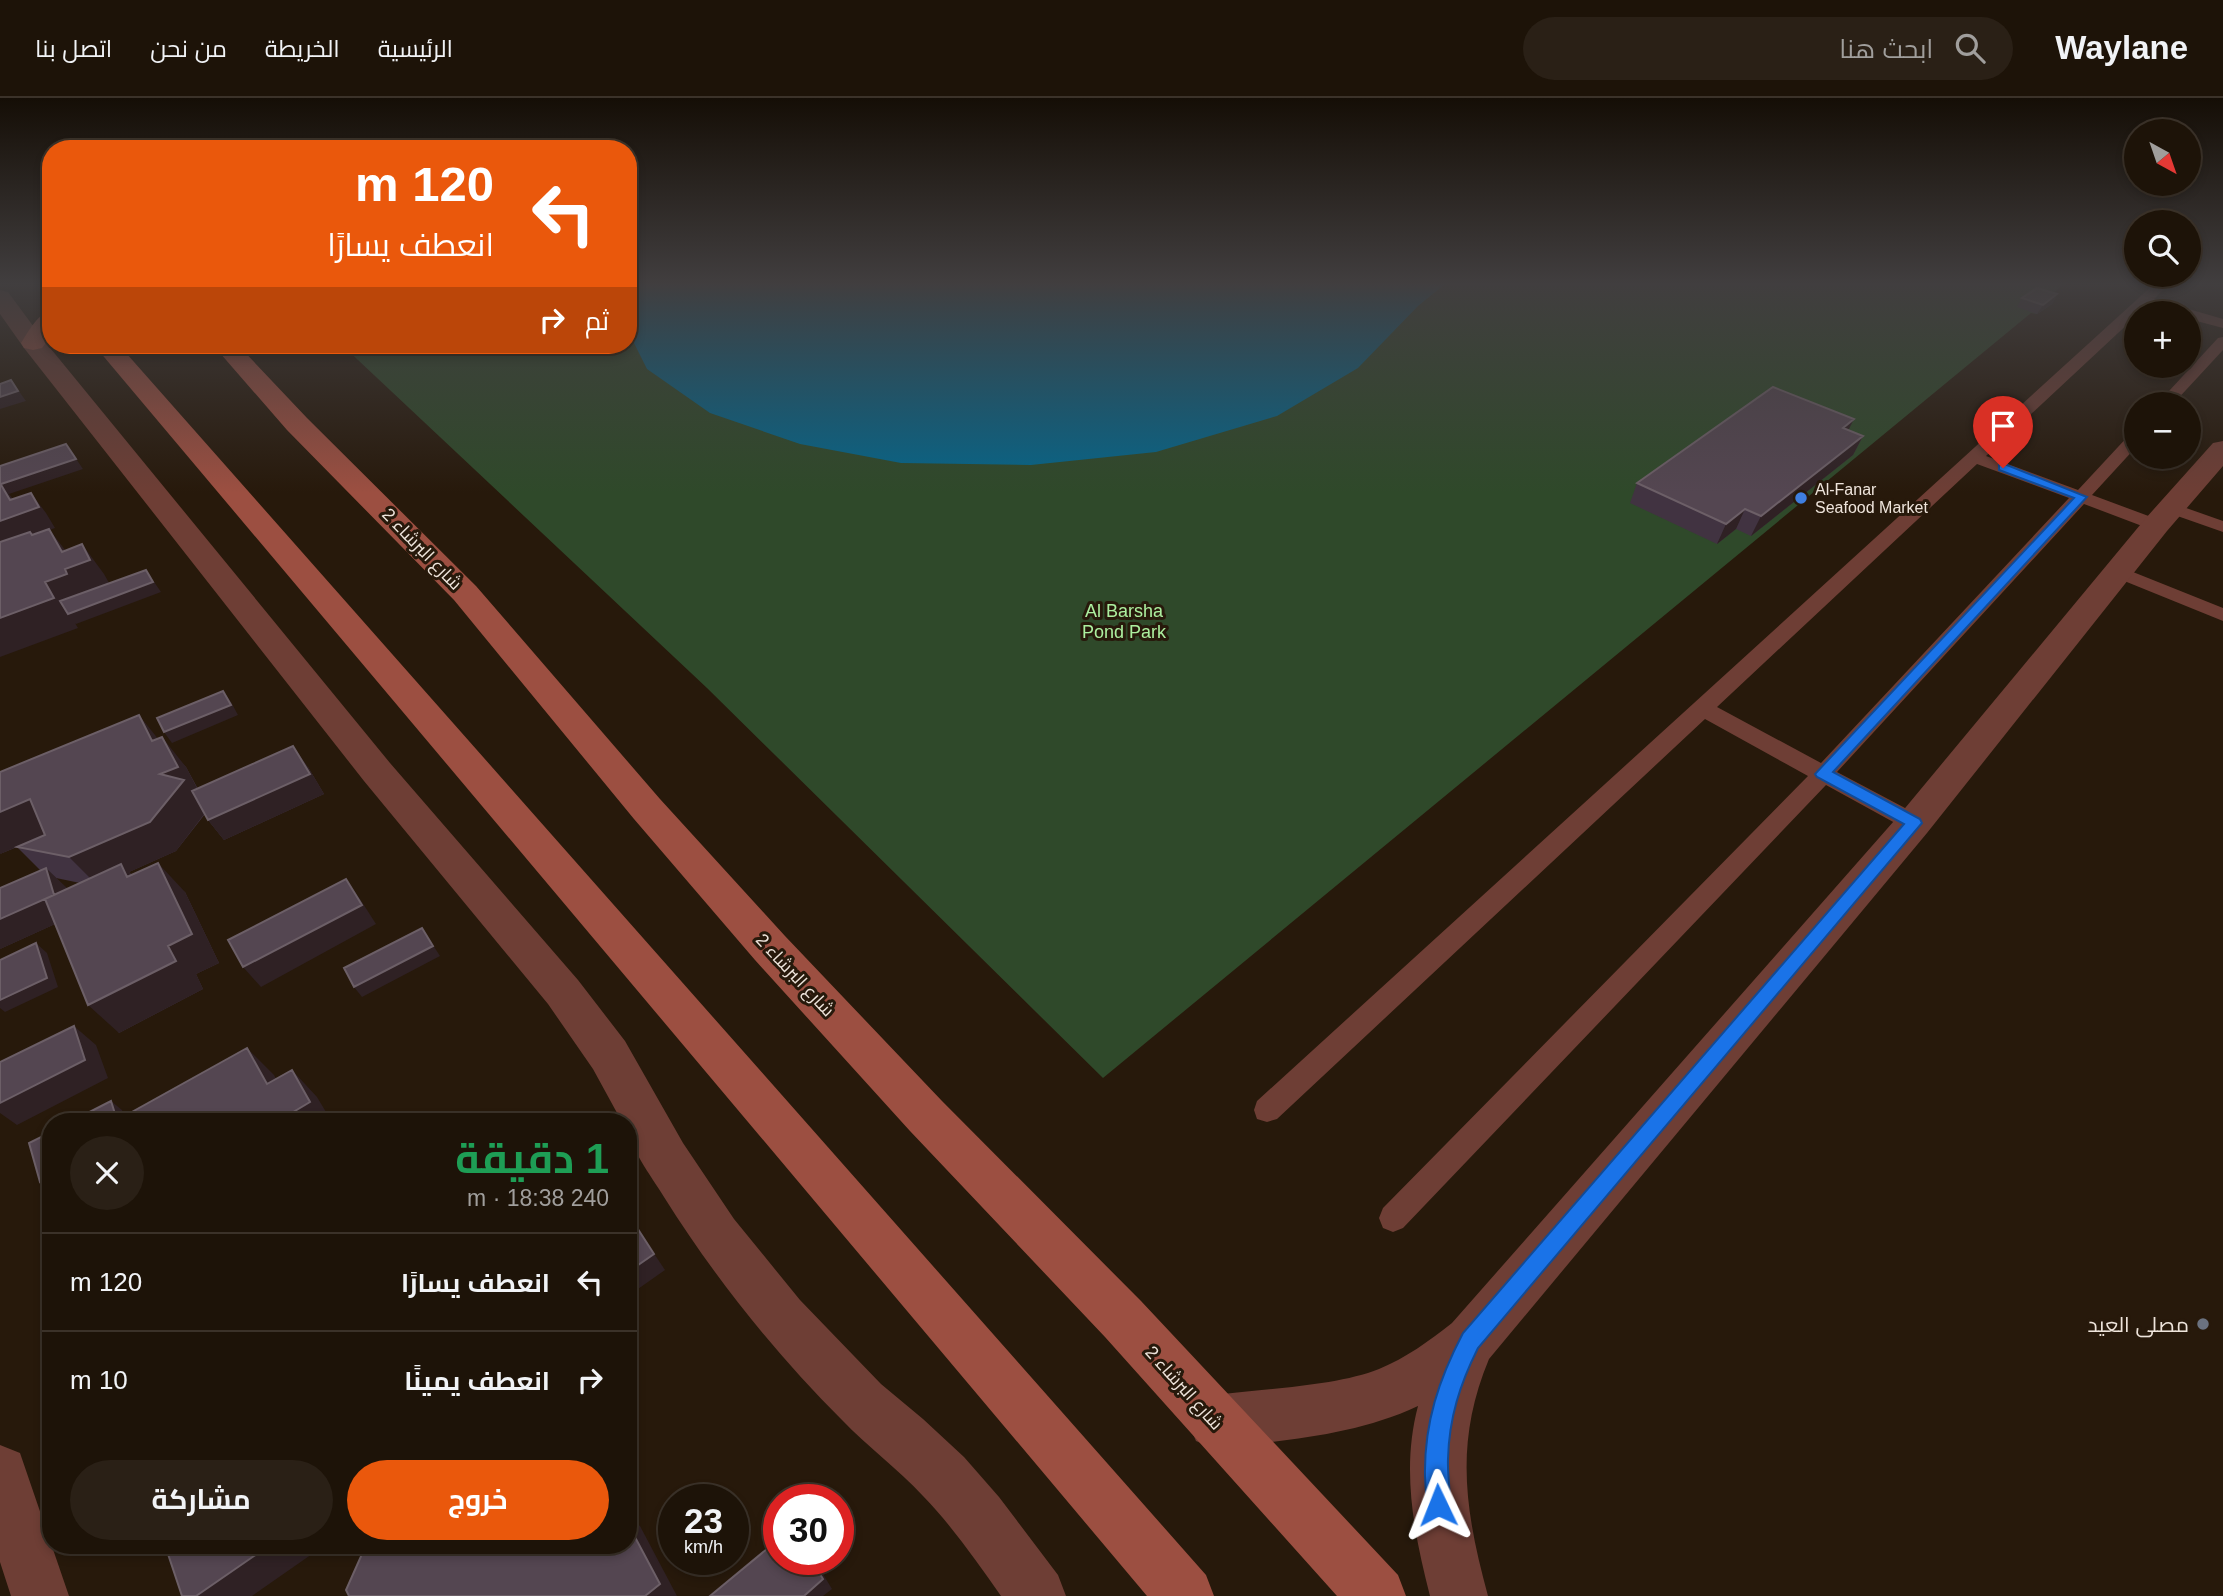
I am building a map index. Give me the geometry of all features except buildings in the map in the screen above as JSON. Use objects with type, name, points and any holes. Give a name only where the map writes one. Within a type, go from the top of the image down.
[{"type":"street","points":[[60,354],[377,772],[563,992],[609,1055],[666,1158],[717,1236],[782,1318],[862,1404],[904,1437],[944,1477],[979,1517],[1037,1596]]},
{"type":"street","points":[[114,354],[1185,1596]]},
{"type":"street","name":"شارع البرشاء 2","points":[[233,354],[306,434],[465,593],[647,809],[770,948],[1123,1319],[1377,1596]]},
{"type":"street","points":[[1215,1422],[1343,1405],[1380,1396],[1443,1363],[1470,1340],[1914,823],[2118,572],[2223,449]]},
{"type":"street","points":[[1459,1596],[1438,1505],[1436,1461],[1440,1418],[1452,1377],[1470,1340]]},
{"type":"street","points":[[0,1473],[40,1596]]},
{"type":"lane","points":[[1267,1110],[2088,354]]},
{"type":"lane","points":[[2176,392],[2211,354]]},
{"type":"lane","points":[[1393,1218],[1823,774],[2124,450]]},
{"type":"lane","points":[[1977,458],[2081,497],[2164,517],[2223,527]]},
{"type":"lane","points":[[2118,572],[2223,614]]},
{"type":"lane","points":[[1703,709],[1914,823]]},
{"type":"green space","name":"Al Barsha Pond Park","points":[[352,354],[1981,354],[1103,1078],[707,688]]},
{"type":"water","points":[[639,354],[1372,354],[1358,368],[1277,416],[1156,452],[1031,465],[901,463],[800,444],[710,413],[647,369]]},
{"type":"place","name":"Al-Fanar Seafood Market","points":[[1801,498]]},
{"type":"place","name":"مصلى العيد","points":[[2203,1324]]},
{"type":"route","points":[[1438,1505],[1436,1461],[1440,1418],[1452,1377],[1470,1340],[1914,823],[1823,774],[2081,497],[2003,468]]}]
